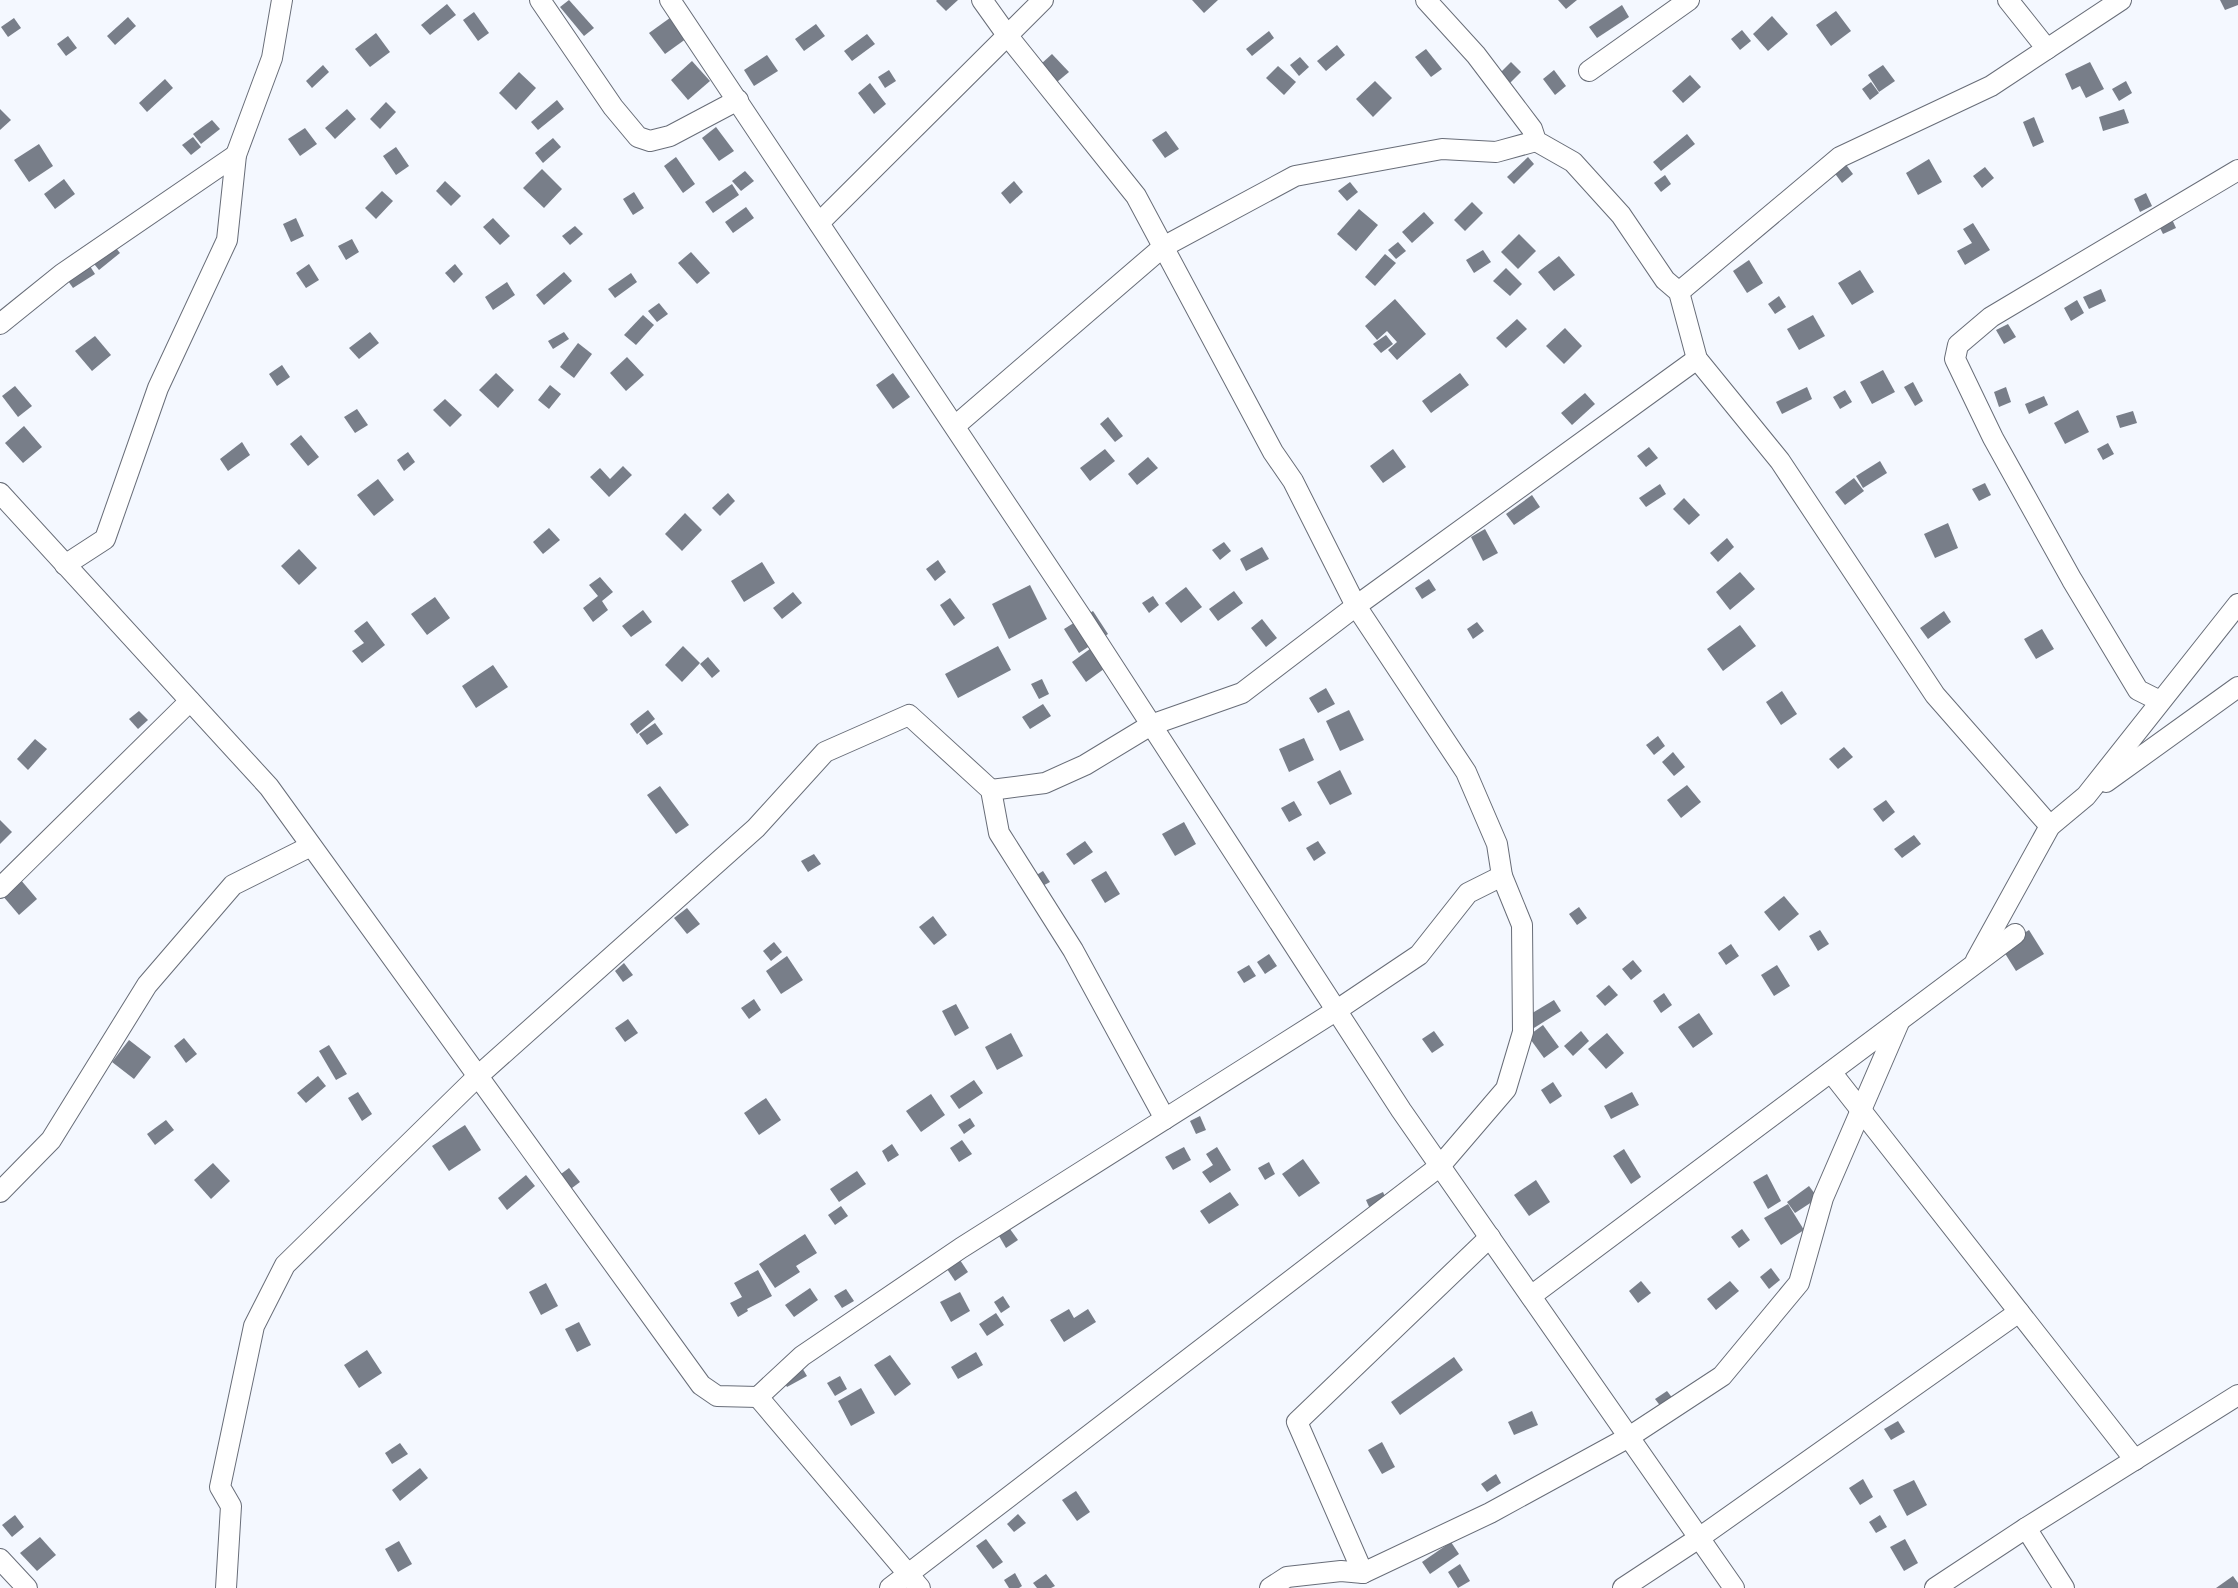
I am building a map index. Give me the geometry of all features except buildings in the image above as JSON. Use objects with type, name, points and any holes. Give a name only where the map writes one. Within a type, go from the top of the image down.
[{"type":"street","points":[[65,565],[105,539],[158,388],[227,240],[236,154],[272,58],[282,0]]},
{"type":"street","points":[[540,0],[613,107],[638,137],[650,141],[670,136],[738,100]]},
{"type":"street","points":[[670,0],[955,426],[1440,1166],[1734,1588]]},
{"type":"street","points":[[890,1588],[914,1581],[1440,1166],[1506,1089],[1523,1032],[1522,925],[1502,876],[1497,844],[1466,772],[1356,606],[1293,481],[1273,452],[1136,196],[1007,35],[982,0]]},
{"type":"street","points":[[819,223],[1043,0]]},
{"type":"street","points":[[1426,0],[1490,74],[1532,129],[1536,141],[1573,162],[1621,215],[1665,280],[1679,292],[1697,359],[1780,461],[1935,695],[2050,826]]},
{"type":"street","points":[[1589,71],[1689,0]]},
{"type":"street","points":[[2008,0],[2047,49]]},
{"type":"street","points":[[1679,292],[1840,157],[1991,86],[2121,0]]},
{"type":"street","points":[[955,426],[1164,247],[1295,176],[1442,149],[1496,152],[1536,141]]},
{"type":"street","points":[[0,324],[62,274],[236,154]]},
{"type":"street","points":[[2160,701],[2138,690],[2072,580],[1993,438],[1954,359],[1958,345],[1991,317],[2238,170]]},
{"type":"street","points":[[991,790],[1045,783],[1085,765],[1151,724],[1242,693],[1356,606],[1697,359]]},
{"type":"street","points":[[0,493],[269,787],[701,1385],[717,1396],[758,1396],[802,1356],[961,1248],[1337,1010],[1419,955],[1468,893],[1502,876]]},
{"type":"street","points":[[2086,796],[2238,604]]},
{"type":"street","points":[[1973,966],[2050,826],[2086,796],[2238,687]]},
{"type":"street","points":[[0,888],[190,701]]},
{"type":"street","points":[[226,1588],[231,1506],[220,1487],[254,1326],[285,1265],[478,1076],[756,828],[825,752],[909,715],[991,790],[999,833],[1073,950],[1165,1119]]},
{"type":"street","points":[[0,1192],[51,1140],[147,985],[233,885],[311,846]]},
{"type":"street","points":[[1531,1296],[2015,934]]},
{"type":"street","points":[[1358,1581],[1490,1513],[1629,1437],[1722,1376],[1799,1283],[1823,1198],[1900,1020]]},
{"type":"street","points":[[1831,1072],[2135,1460]]},
{"type":"street","points":[[1358,1581],[1297,1422],[1490,1237]]},
{"type":"street","points":[[1623,1588],[1699,1538],[2019,1312]]},
{"type":"street","points":[[1935,1588],[2238,1395]]},
{"type":"street","points":[[758,1396],[914,1581]]},
{"type":"street","points":[[2026,1528],[2064,1588]]},
{"type":"street","points":[[0,1559],[27,1588]]},
{"type":"street","points":[[1270,1588],[1287,1577],[1341,1571],[1358,1581]]}]
